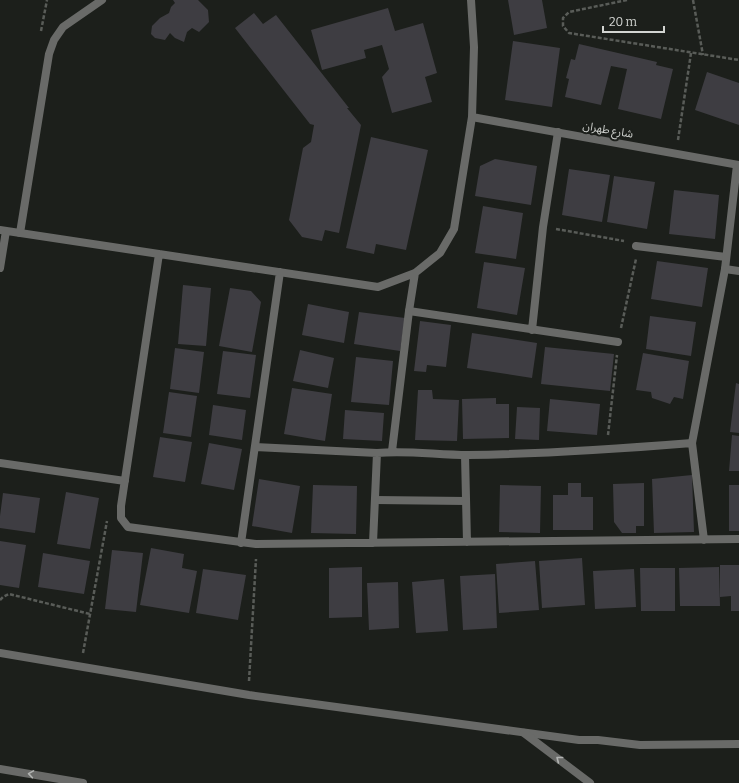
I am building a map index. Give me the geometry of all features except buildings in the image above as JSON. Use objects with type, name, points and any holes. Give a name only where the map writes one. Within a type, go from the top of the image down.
[{"type":"street","points":[[20,233],[49,54],[54,40],[63,28],[102,0]]},
{"type":"street","points":[[0,268],[3,230],[378,287],[415,273],[440,253],[454,228],[472,117],[474,48],[470,0]]},
{"type":"street","name":"شارع طهران","points":[[472,117],[738,165]]},
{"type":"street","points":[[532,330],[543,227],[558,132]]},
{"type":"street","points":[[704,540],[692,443],[725,269],[738,165]]},
{"type":"street","points":[[636,246],[726,257]]},
{"type":"street","points":[[159,254],[121,506],[121,518],[128,527],[256,544],[739,539]]},
{"type":"street","points":[[725,269],[739,270]]},
{"type":"street","points":[[241,543],[280,272]]},
{"type":"street","points":[[392,451],[415,273]]},
{"type":"street","points":[[409,311],[618,342]]},
{"type":"street","points":[[255,447],[377,453],[392,451],[465,455],[536,454],[692,443]]},
{"type":"street","points":[[373,543],[377,453]]},
{"type":"street","points":[[465,455],[467,542]]},
{"type":"street","points":[[0,463],[125,481]]},
{"type":"street","points":[[375,500],[466,501]]},
{"type":"street","points":[[0,652],[249,695],[579,740],[598,740],[640,745],[739,744]]},
{"type":"street","points":[[524,733],[590,783]]},
{"type":"street","points":[[0,769],[83,783]]},
{"type":"path","points":[[627,0],[569,12],[563,18],[562,26],[569,33],[739,60]]},
{"type":"path","points":[[693,0],[704,55]]},
{"type":"path","points":[[676,154],[691,53]]},
{"type":"path","points":[[543,227],[631,242],[636,246],[637,252],[618,342],[607,450]]},
{"type":"path","points":[[81,666],[106,523],[111,511],[121,506]]},
{"type":"path","points":[[249,695],[256,544]]},
{"type":"path","points":[[0,600],[9,594],[90,614]]}]
